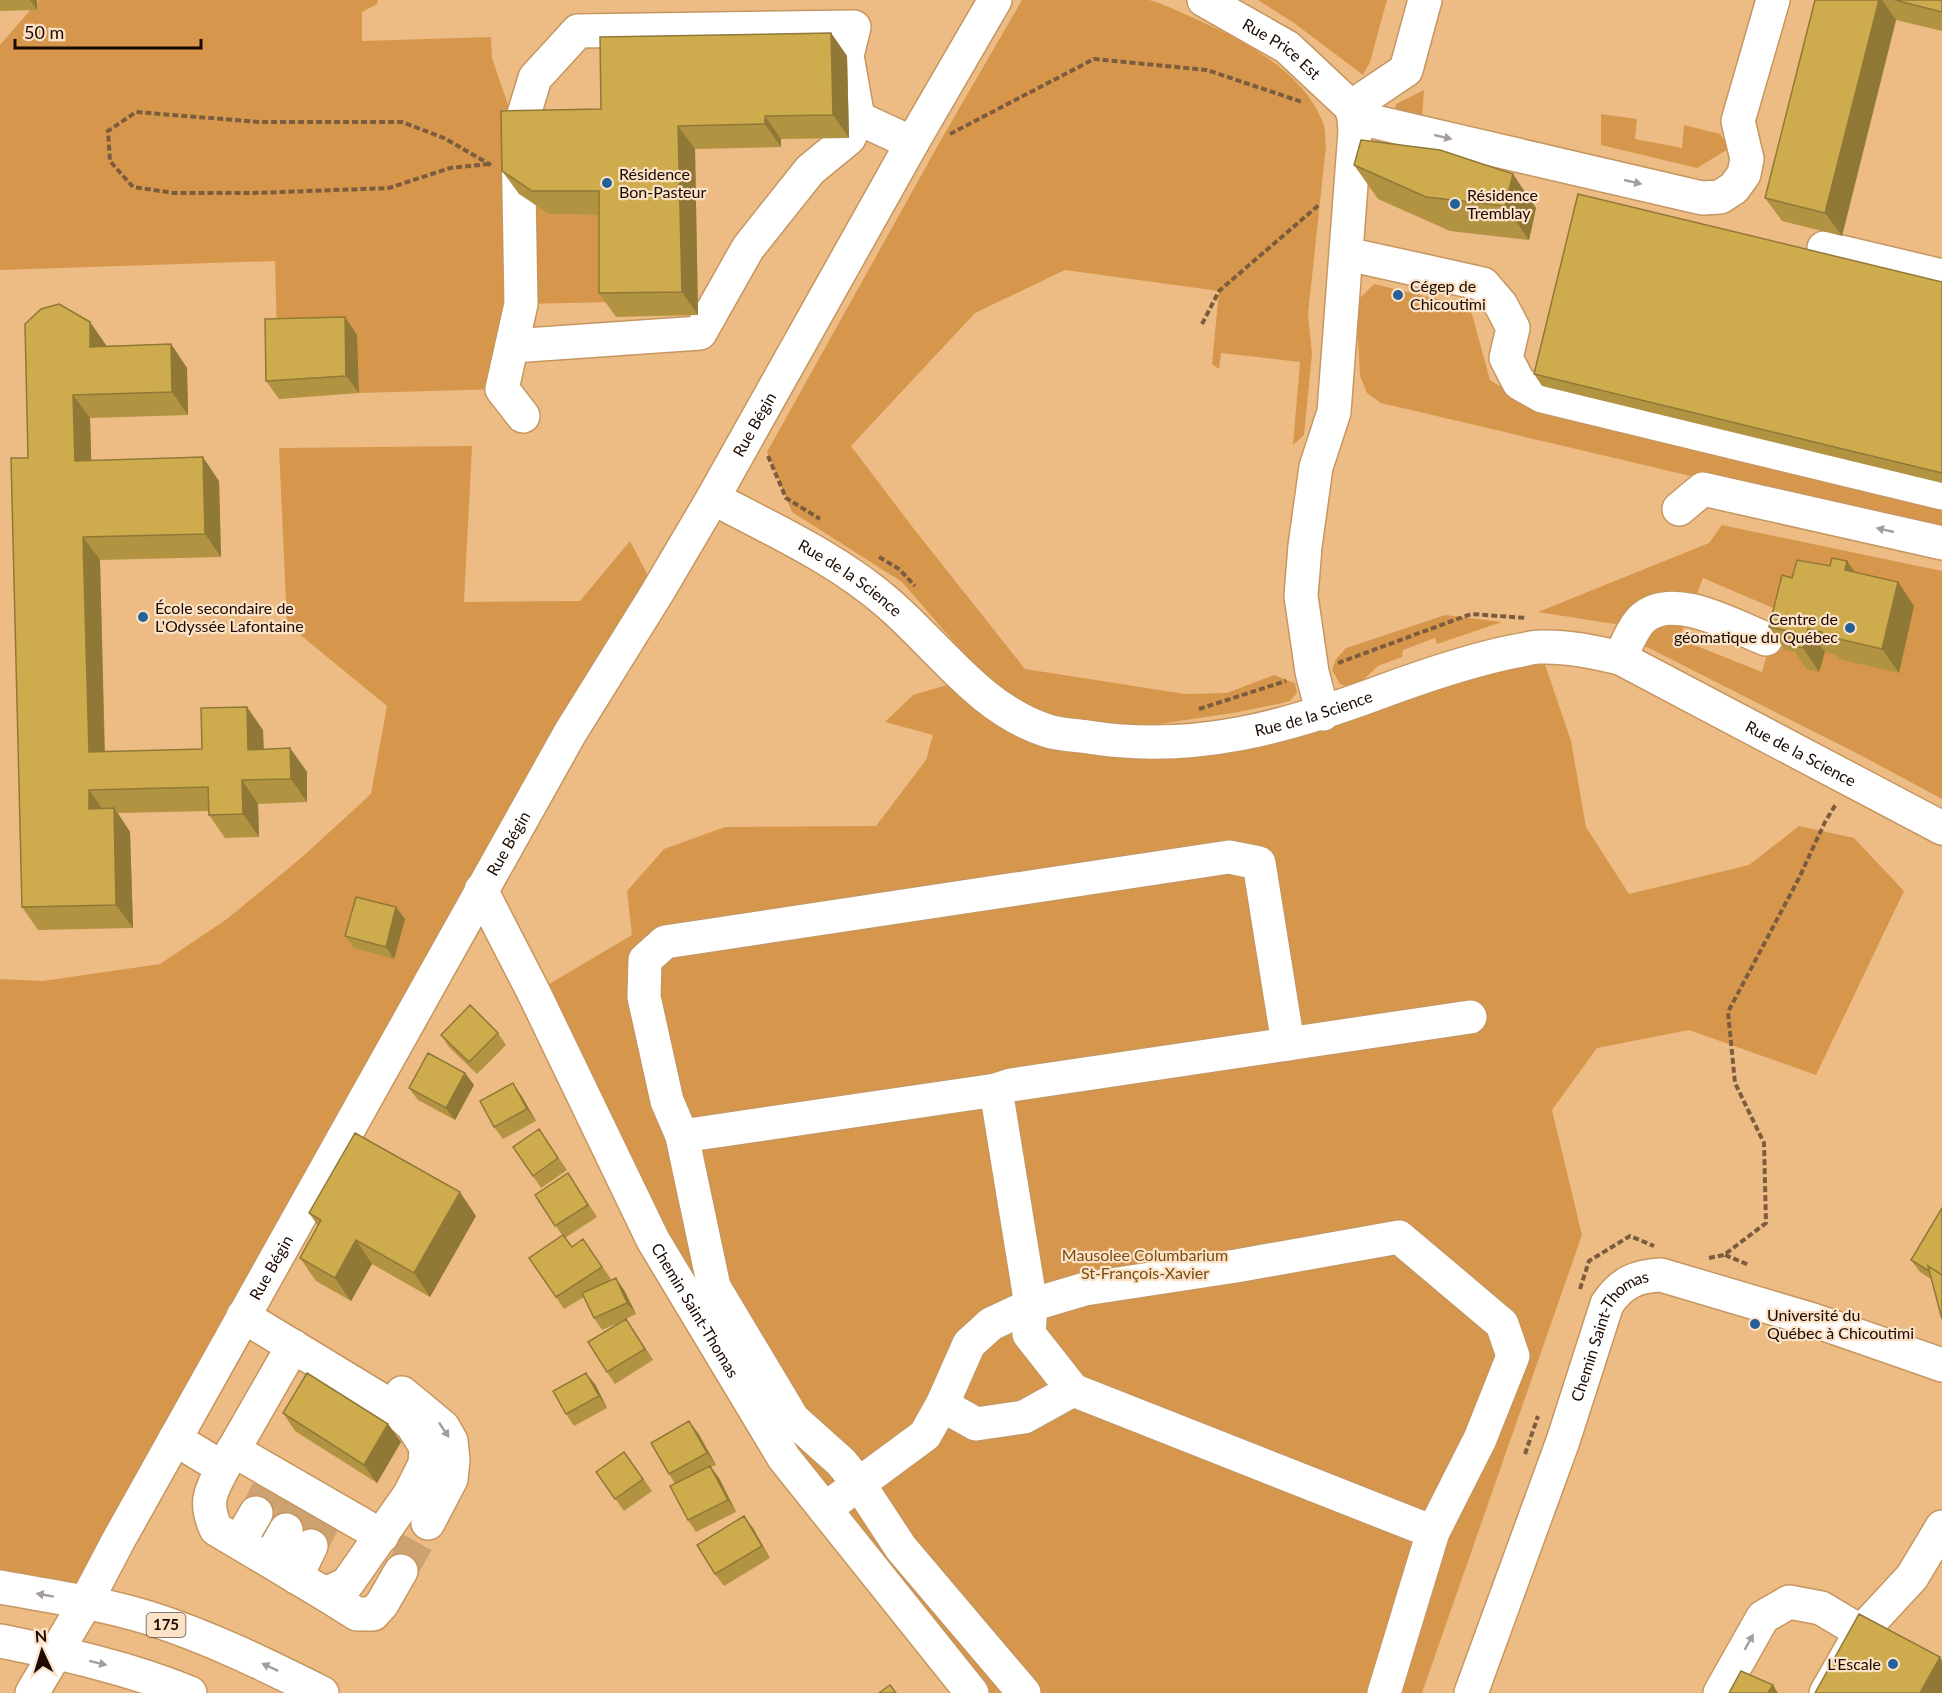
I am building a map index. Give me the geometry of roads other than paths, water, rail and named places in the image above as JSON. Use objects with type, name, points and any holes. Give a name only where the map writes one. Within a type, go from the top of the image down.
[{"type":"street","name":"Rue Price Est","points":[[1204,0],[1287,47],[1353,112]]},
{"type":"street","points":[[1353,112],[1406,70],[1425,0]]},
{"type":"street","points":[[1353,112],[1386,124],[1702,198],[1720,197],[1734,188],[1744,174],[1747,159],[1738,121],[1773,0]]},
{"type":"street","name":"Rue Bégin","points":[[32,1693],[86,1602],[243,1316],[570,732],[651,603],[927,140],[985,7]]},
{"type":"street","points":[[512,346],[700,333],[748,248],[810,170],[849,138],[858,118],[847,56],[854,27],[579,31],[535,78],[518,134],[504,168],[521,304],[502,389],[523,416]]},
{"type":"street","points":[[1323,714],[1311,672],[1302,596],[1305,546],[1316,467],[1334,412],[1355,131],[1353,112]]},
{"type":"street","points":[[858,118],[927,140]]},
{"type":"street","points":[[1824,248],[1942,276]]},
{"type":"street","points":[[1347,254],[1483,284],[1502,305],[1513,328],[1506,358],[1519,383],[1542,396],[1942,493]]},
{"type":"street","points":[[1679,509],[1703,489],[1942,543]]},
{"type":"street","name":"Rue de la Science","points":[[713,498],[829,560],[888,603],[968,682],[1005,712],[1048,731],[1110,741],[1176,742],[1245,734],[1323,714],[1489,657],[1539,647],[1582,650],[1620,658],[1942,828]]},
{"type":"street","points":[[1620,658],[1642,619],[1652,612],[1666,608],[1698,612],[1766,639]]},
{"type":"street","points":[[1024,1693],[901,1548],[859,1484],[841,1462],[793,1419],[714,1287],[682,1136],[667,1101],[644,997],[645,960],[665,942],[1229,857],[1259,863],[1288,1044]]},
{"type":"street","name":"Chemin Saint-Thomas","points":[[481,890],[653,1240],[784,1458],[972,1693]]},
{"type":"street","points":[[682,1136],[1470,1017]]},
{"type":"street","points":[[996,1090],[1031,1305],[1029,1334],[1073,1390],[1433,1532]]},
{"type":"street","points":[[825,1509],[925,1435],[942,1405],[969,1344],[991,1324],[1031,1305],[1085,1289],[1236,1266],[1399,1237],[1502,1324],[1513,1356],[1480,1439],[1433,1532],[1384,1693]]},
{"type":"street","name":"Chemin Saint-Thomas","points":[[1471,1693],[1563,1442],[1607,1304],[1616,1290],[1629,1281],[1645,1275],[1661,1275],[1813,1320],[1942,1365]]},
{"type":"street","points":[[243,1316],[391,1406],[412,1425],[426,1447],[425,1464],[410,1494],[347,1584],[325,1594]]},
{"type":"street","points":[[299,1350],[228,1459],[210,1494],[209,1512],[216,1529],[357,1614],[373,1614],[382,1604],[401,1571]]},
{"type":"street","points":[[299,1350],[333,1353],[367,1370],[398,1390],[443,1426],[451,1441],[453,1460],[451,1479],[428,1523]]},
{"type":"street","points":[[942,1405],[976,1424],[1024,1417],[1073,1390]]},
{"type":"street","points":[[175,1439],[228,1459],[267,1492],[309,1517],[381,1536]]},
{"type":"street","points":[[238,1542],[267,1492]]},
{"type":"street","points":[[269,1560],[309,1517]]},
{"type":"street","points":[[296,1577],[309,1517]]},
{"type":"street","points":[[1826,1693],[1861,1632],[1912,1577],[1942,1527]]},
{"type":"street","name":"175","points":[[0,1587],[86,1602],[148,1618],[219,1644],[322,1693]]},
{"type":"street","points":[[1720,1693],[1763,1617],[1789,1602],[1821,1608],[1861,1632]]},
{"type":"street","points":[[0,1641],[57,1652],[127,1670],[190,1693]]},
{"type":"tunnel","points":[[256,1513],[269,1488]]},
{"type":"tunnel","points":[[286,1530],[297,1505]]},
{"type":"tunnel","points":[[311,1546],[324,1521]]},
{"type":"tunnel","points":[[401,1571],[428,1523]]},
{"type":"place","name":"Résidence Bon-Pasteur","points":[[607,183]]},
{"type":"place","name":"Résidence Tremblay","points":[[1455,204]]},
{"type":"place","name":"Cégep de Chicoutimi","points":[[1398,295]]},
{"type":"place","name":"École secondaire de L'Odyssée Lafontaine","points":[[143,617]]},
{"type":"place","name":"Centre de géomatique du Québec","points":[[1850,628]]},
{"type":"place","name":"Université du Québec à Chicoutimi","points":[[1755,1324]]},
{"type":"place","name":"L'Escale","points":[[1893,1664]]},
{"type":"park label","name":"Mausolee Columbarium St-François-Xavier","points":[[1145,1264]]}]
